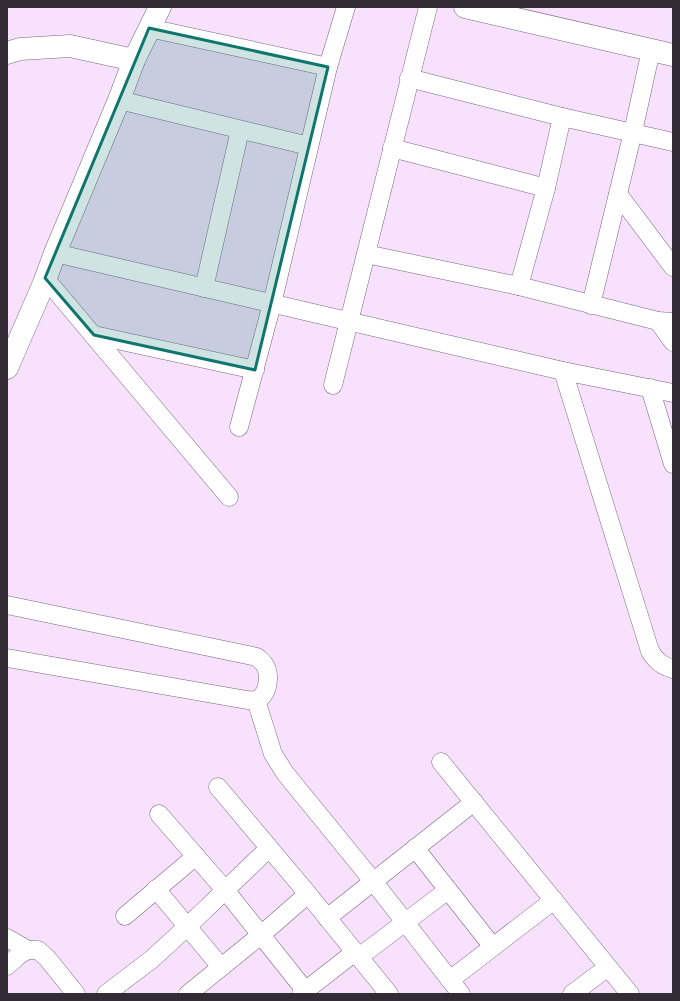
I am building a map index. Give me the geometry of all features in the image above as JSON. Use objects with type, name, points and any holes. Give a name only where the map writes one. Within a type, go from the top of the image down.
[{"type":"street","points":[[7,368],[119,100],[134,60],[160,7]]},
{"type":"street","points":[[239,427],[272,304],[328,67],[346,7]]},
{"type":"street","points":[[333,385],[428,7]]},
{"type":"street","points":[[464,7],[673,55]]},
{"type":"street","points":[[149,28],[328,67]]},
{"type":"street","points":[[7,53],[20,49],[70,46],[134,60]]},
{"type":"street","points":[[591,304],[633,132],[651,50]]},
{"type":"street","points":[[409,78],[633,132],[670,144]]},
{"type":"street","points":[[119,100],[309,146]]},
{"type":"street","points":[[519,286],[546,188],[562,116]]},
{"type":"street","points":[[204,288],[240,130]]},
{"type":"street","points":[[392,148],[546,188]]},
{"type":"street","points":[[618,194],[673,267]]},
{"type":"street","points":[[55,253],[563,371],[673,393]]},
{"type":"street","points":[[366,254],[519,286],[666,321],[673,342]]},
{"type":"street","points":[[45,278],[229,497]]},
{"type":"street","points":[[94,335],[255,370]]},
{"type":"street","points":[[563,371],[650,651],[656,660],[666,667],[673,669]]},
{"type":"street","points":[[650,388],[673,464]]},
{"type":"street","points":[[7,605],[257,657],[264,664],[267,673],[267,682],[265,691],[261,697],[256,700],[247,700],[7,658]]},
{"type":"street","points":[[256,700],[273,754],[285,773],[373,881],[461,994]]},
{"type":"street","points":[[441,762],[630,994]]},
{"type":"street","points":[[218,787],[308,894],[389,994]]},
{"type":"street","points":[[327,918],[474,802]]},
{"type":"street","points":[[160,814],[226,891],[305,993],[448,890]]},
{"type":"street","points":[[106,994],[152,959],[226,891],[269,848]]},
{"type":"street","points":[[415,848],[493,947]]},
{"type":"street","points":[[125,916],[196,856]]},
{"type":"street","points":[[156,890],[188,926],[221,967]]},
{"type":"street","points":[[188,994],[261,935],[308,894]]},
{"type":"street","points":[[450,980],[554,900]]},
{"type":"street","points":[[7,938],[28,950]]},
{"type":"street","points":[[7,966],[19,955],[28,950],[38,950],[47,958],[76,994]]},
{"type":"street","points":[[572,994],[608,967]]},
{"type":"highlighted area","points":[[149,28],[328,67],[255,370],[94,335],[45,278]]}]
